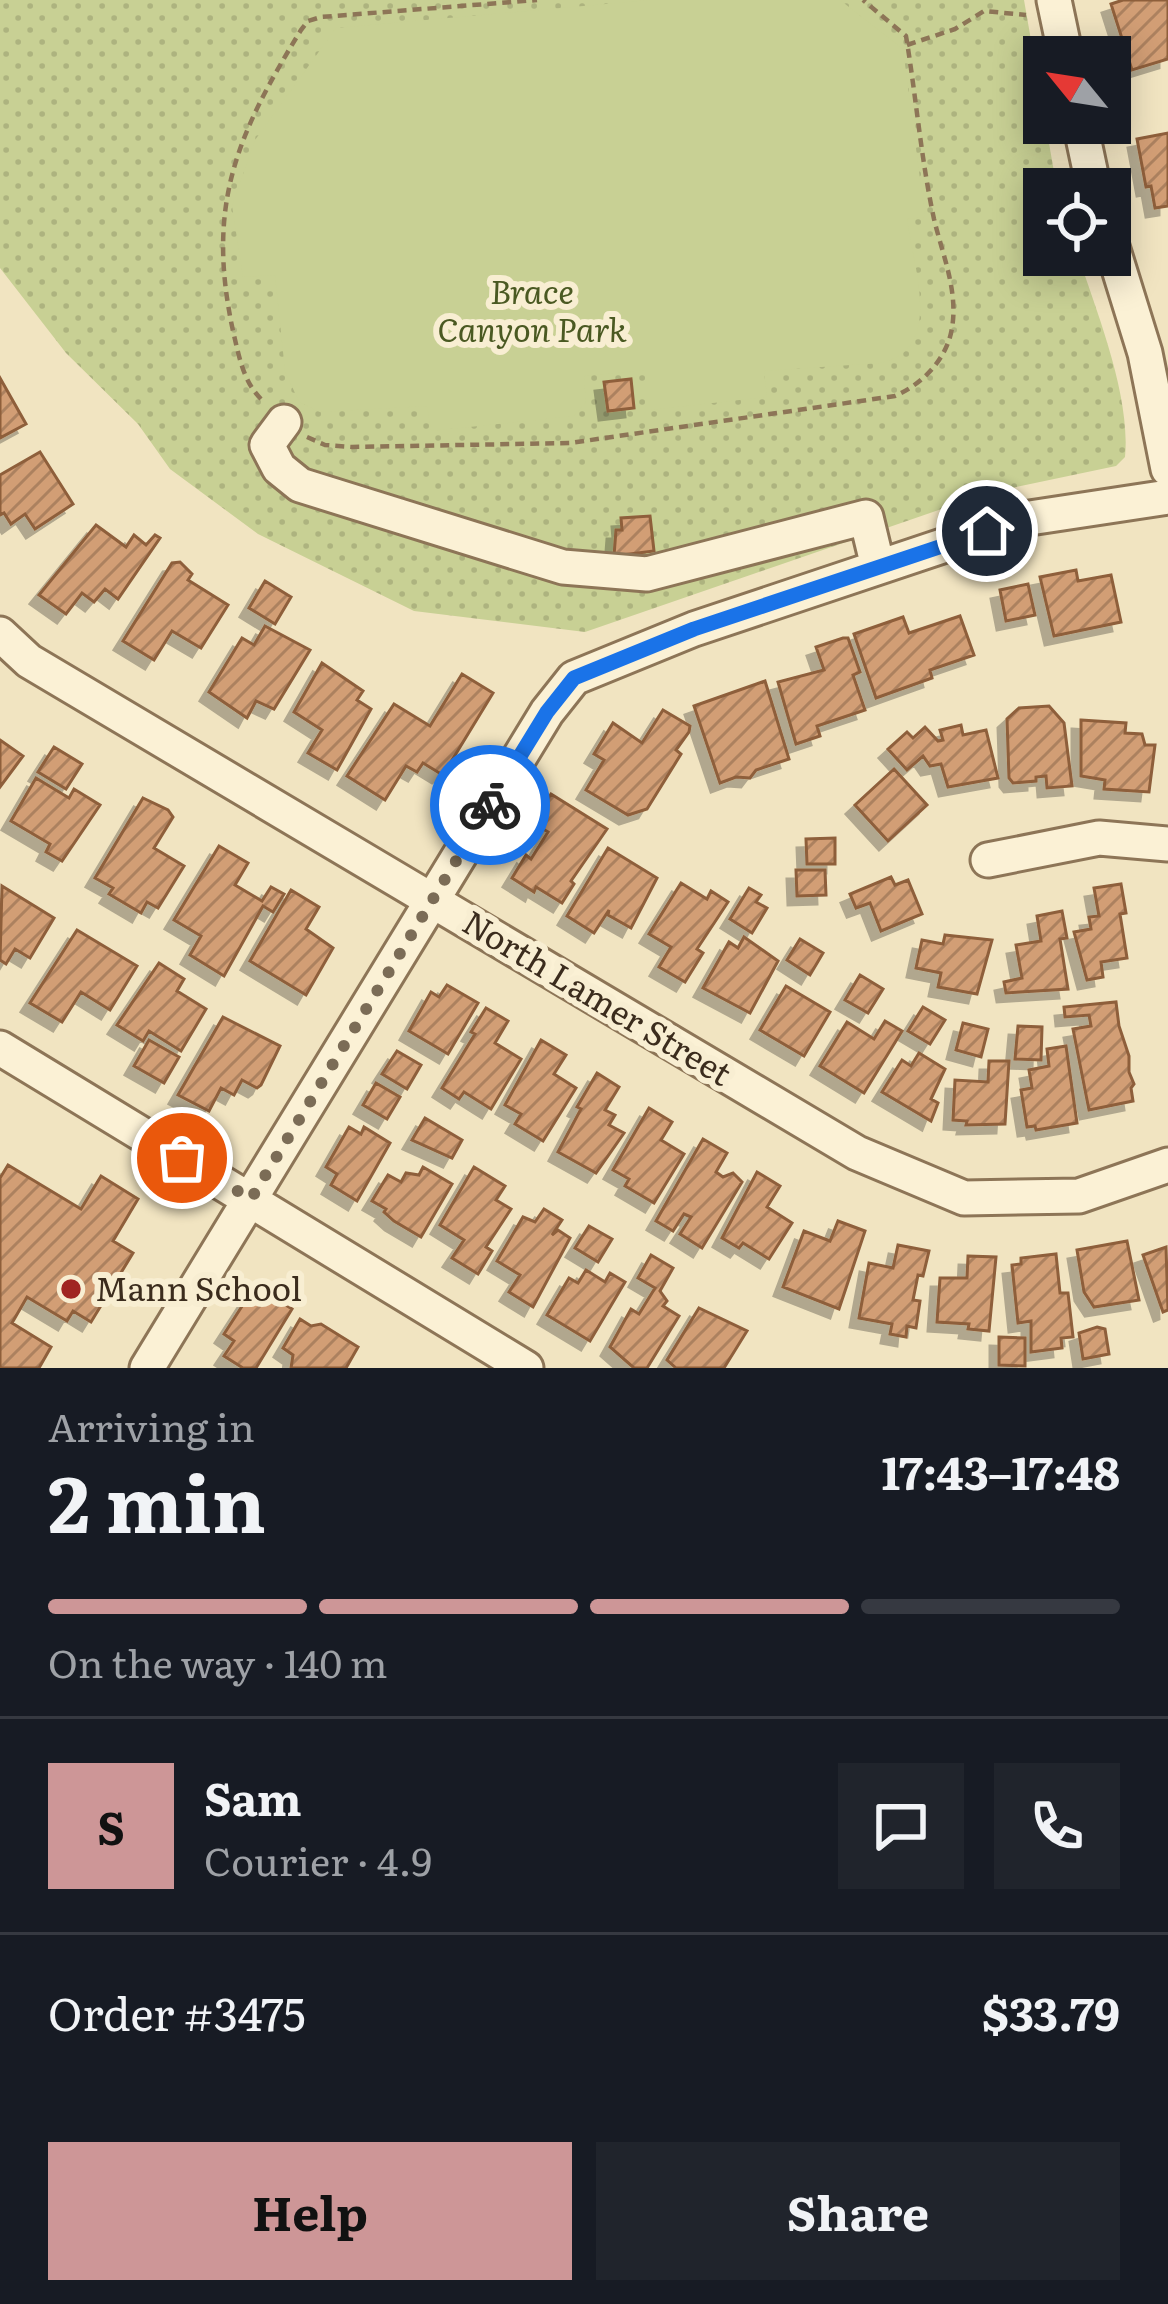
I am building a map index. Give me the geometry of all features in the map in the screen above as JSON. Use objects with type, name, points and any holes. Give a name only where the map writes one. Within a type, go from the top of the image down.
[{"type":"street","points":[[1121,276],[1145,353],[1168,469]]},
{"type":"street","points":[[284,422],[267,446],[279,468],[300,485],[562,567],[647,574],[866,517],[878,567]]},
{"type":"street","points":[[147,1368],[547,712],[574,678],[694,629],[1023,518],[1168,497]]},
{"type":"street","name":"North Lamer Street","points":[[0,634],[29,661],[857,1154],[964,1198],[1079,1196],[1168,1165]]},
{"type":"street","points":[[988,860],[1099,838],[1168,844]]},
{"type":"street","points":[[0,1048],[526,1368]]},
{"type":"path","points":[[537,0],[321,17],[308,21],[281,63],[231,171],[223,203],[227,303],[251,389],[284,422],[325,445],[570,443],[895,396],[914,388],[936,365],[950,340],[948,263],[934,219],[906,35],[863,0]]},
{"type":"path","points":[[908,45],[955,29],[984,11],[1056,9]]},
{"type":"green space","name":"Brace Canyon Park","points":[[0,0],[1024,0],[1030,36],[1023,36],[1023,144],[1049,144],[1053,168],[1023,168],[1023,276],[1085,276],[1118,382],[1125,457],[1116,466],[988,493],[585,632],[414,611],[258,534],[170,469],[138,424],[66,353],[0,268]]},
{"type":"green space","points":[[650,0],[840,0],[903,49],[925,217],[907,219],[920,304],[912,342],[900,355],[880,363],[764,371],[767,397],[651,410],[647,370],[584,376],[586,402],[574,416],[431,431],[427,406],[320,412],[299,402],[285,371],[275,275],[243,277],[232,206],[255,140],[336,28]]},
{"type":"building","points":[[1168,0],[1168,59],[1132,70],[1131,36],[1121,36],[1111,4]]},
{"type":"building","points":[[1168,133],[1168,206],[1155,208],[1137,139]]},
{"type":"building","points":[[0,378],[26,424],[0,438]]},
{"type":"building","points":[[631,379],[634,408],[608,411],[604,382]]},
{"type":"building","points":[[40,452],[73,504],[35,529],[25,514],[11,524],[4,513],[0,515],[0,475]]},
{"type":"building","points":[[650,516],[654,551],[614,556],[621,518]]},
{"type":"building","points":[[96,525],[126,547],[134,535],[146,545],[155,535],[160,538],[118,599],[105,589],[94,602],[82,593],[66,614],[39,595]]},
{"type":"building","points":[[180,562],[192,574],[188,580],[228,605],[201,648],[172,631],[154,660],[123,641],[172,563]]},
{"type":"building","points":[[1076,570],[1078,581],[1111,575],[1121,622],[1054,636],[1040,577]]},
{"type":"building","points":[[265,581],[291,597],[275,624],[249,608]]},
{"type":"building","points":[[1028,584],[1035,615],[1006,621],[1000,590]]},
{"type":"building","points":[[960,616],[974,655],[930,670],[932,678],[876,698],[854,634],[903,617],[909,633]]},
{"type":"building","points":[[265,626],[310,650],[274,709],[256,701],[247,718],[209,692],[242,638],[254,645]]},
{"type":"building","points":[[848,638],[860,672],[853,675],[865,710],[817,726],[820,736],[796,744],[778,682],[824,670],[816,647]]},
{"type":"building","points":[[322,663],[363,691],[357,700],[371,709],[337,770],[308,753],[322,730],[294,712]]},
{"type":"building","points":[[462,674],[493,693],[446,770],[441,774],[423,763],[417,772],[406,766],[385,800],[347,776],[394,704],[430,726]]},
{"type":"building","points":[[765,681],[789,759],[756,770],[750,778],[720,783],[694,706]]},
{"type":"building","points":[[1049,706],[1064,723],[1072,786],[1047,788],[1046,776],[1013,783],[1007,719],[1019,708]]},
{"type":"building","points":[[663,710],[690,726],[676,750],[681,754],[647,809],[628,815],[586,790],[604,760],[594,754],[613,723],[642,743]]},
{"type":"building","points":[[1081,720],[1126,723],[1125,733],[1142,734],[1145,745],[1155,745],[1149,792],[1104,789],[1105,780],[1081,776]]},
{"type":"building","points":[[961,725],[963,735],[986,730],[998,778],[948,787],[941,764],[930,766],[923,756],[907,770],[888,749],[907,732],[913,738],[925,727],[938,741],[943,740],[940,730]]},
{"type":"building","points":[[0,740],[23,756],[0,787]]},
{"type":"building","points":[[54,747],[82,764],[66,789],[38,772]]},
{"type":"building","points":[[894,769],[927,805],[888,841],[855,805]]},
{"type":"building","points":[[36,778],[69,798],[74,789],[100,805],[62,861],[46,852],[50,844],[11,821]]},
{"type":"building","points":[[551,794],[607,829],[571,881],[574,884],[562,903],[512,878],[548,832],[533,823]]},
{"type":"building","points":[[143,798],[173,817],[154,848],[184,866],[158,908],[147,902],[141,913],[109,894],[113,888],[95,878]]},
{"type":"building","points":[[835,838],[835,864],[807,864],[806,839]]},
{"type":"building","points":[[219,846],[248,863],[235,885],[262,901],[271,887],[284,894],[273,912],[263,906],[224,976],[190,955],[201,936],[174,920]]},
{"type":"building","points":[[608,848],[657,878],[631,928],[608,915],[609,910],[594,933],[567,916]]},
{"type":"building","points":[[796,870],[825,870],[826,895],[797,896]]},
{"type":"building","points":[[891,877],[895,885],[908,880],[922,914],[881,931],[870,903],[856,908],[850,894]]},
{"type":"building","points":[[681,883],[707,899],[711,891],[728,902],[697,949],[703,953],[685,982],[659,967],[671,947],[649,934]]},
{"type":"building","points":[[1121,884],[1127,958],[1101,962],[1103,977],[1087,980],[1074,932],[1091,929],[1089,917],[1099,916],[1094,888]]},
{"type":"building","points":[[2,886],[54,918],[30,958],[15,949],[6,964],[0,960]]},
{"type":"building","points":[[749,888],[761,895],[756,902],[767,908],[752,933],[730,919]]},
{"type":"building","points":[[291,890],[319,907],[306,929],[333,948],[306,995],[250,961]]},
{"type":"building","points":[[1062,911],[1067,938],[1060,939],[1068,989],[1006,993],[1004,982],[1022,978],[1016,945],[1041,941],[1037,916]]},
{"type":"building","points":[[77,930],[137,966],[110,1010],[81,992],[62,1022],[30,1003]]},
{"type":"building","points":[[945,935],[992,940],[977,994],[938,987],[941,973],[916,968],[922,940],[943,944]]},
{"type":"building","points":[[744,937],[778,961],[750,1013],[703,988],[729,942],[738,948]]},
{"type":"building","points":[[800,939],[823,953],[810,975],[787,960]]},
{"type":"building","points":[[159,963],[184,979],[177,991],[206,1009],[181,1051],[149,1031],[143,1041],[117,1025]]},
{"type":"building","points":[[860,975],[883,989],[868,1013],[845,1000]]},
{"type":"building","points":[[447,985],[478,1003],[448,1054],[409,1031],[431,992],[439,997]]},
{"type":"building","points":[[786,986],[830,1012],[804,1056],[760,1030]]},
{"type":"building","points":[[1116,1002],[1134,1084],[1133,1101],[1089,1110],[1073,1029],[1091,1026],[1089,1015],[1065,1017],[1064,1007]]},
{"type":"building","points":[[923,1007],[945,1020],[930,1044],[908,1031]]},
{"type":"building","points":[[486,1008],[508,1021],[495,1043],[521,1059],[491,1109],[464,1092],[459,1099],[442,1088]]},
{"type":"building","points":[[223,1017],[280,1046],[261,1085],[257,1088],[242,1080],[234,1095],[221,1088],[209,1111],[178,1095]]},
{"type":"building","points":[[885,1021],[902,1031],[864,1093],[820,1066],[847,1022],[874,1039]]},
{"type":"building","points":[[963,1023],[988,1029],[981,1057],[956,1050]]},
{"type":"building","points":[[1018,1026],[1042,1027],[1041,1060],[1015,1059]]},
{"type":"building","points":[[149,1040],[179,1057],[164,1083],[134,1066]]},
{"type":"building","points":[[541,1040],[566,1055],[554,1074],[576,1088],[543,1141],[515,1124],[521,1114],[505,1105]]},
{"type":"building","points":[[1066,1046],[1077,1123],[1036,1130],[1027,1127],[1021,1090],[1032,1088],[1029,1070],[1049,1066],[1047,1049]]},
{"type":"building","points":[[397,1051],[421,1065],[407,1089],[382,1074]]},
{"type":"building","points":[[919,1053],[945,1069],[931,1099],[938,1103],[931,1121],[882,1092],[902,1060],[911,1066]]},
{"type":"building","points":[[989,1061],[1009,1061],[1005,1124],[966,1125],[967,1121],[953,1120],[955,1080],[988,1082]]},
{"type":"building","points":[[597,1073],[619,1087],[605,1110],[615,1115],[609,1125],[624,1133],[596,1173],[558,1152]]},
{"type":"building","points":[[376,1083],[400,1097],[387,1119],[363,1105]]},
{"type":"building","points":[[649,1108],[672,1122],[661,1140],[684,1154],[654,1203],[625,1186],[629,1179],[613,1170]]},
{"type":"building","points":[[425,1118],[462,1140],[452,1158],[412,1140]]},
{"type":"building","points":[[349,1127],[361,1134],[364,1127],[390,1143],[357,1201],[331,1185],[337,1174],[326,1167]]},
{"type":"building","points":[[703,1139],[727,1153],[716,1172],[723,1177],[733,1173],[742,1182],[702,1248],[680,1234],[691,1217],[684,1214],[673,1231],[656,1221]]},
{"type":"building","points":[[8,1165],[81,1209],[101,1176],[138,1199],[113,1241],[133,1253],[91,1322],[73,1311],[67,1321],[27,1297],[12,1323],[51,1347],[39,1368],[0,1368],[0,1178]]},
{"type":"building","points":[[423,1167],[452,1184],[421,1237],[372,1201],[388,1175],[401,1182],[406,1173],[419,1175]]},
{"type":"building","points":[[474,1167],[505,1186],[496,1200],[511,1209],[486,1247],[492,1251],[478,1274],[452,1258],[464,1240],[440,1225]]},
{"type":"building","points":[[757,1172],[780,1186],[767,1207],[792,1223],[769,1259],[743,1243],[739,1248],[722,1238]]},
{"type":"building","points":[[544,1209],[562,1220],[552,1235],[558,1230],[570,1238],[533,1307],[509,1292],[520,1275],[497,1261],[523,1217],[535,1222]]},
{"type":"building","points":[[838,1221],[865,1231],[839,1309],[783,1287],[804,1231],[830,1241]]},
{"type":"building","points":[[589,1226],[612,1239],[598,1262],[575,1248]]},
{"type":"building","points":[[1127,1241],[1139,1300],[1094,1307],[1084,1292],[1077,1250]]},
{"type":"building","points":[[898,1245],[929,1251],[913,1300],[920,1301],[916,1328],[907,1326],[906,1337],[890,1334],[892,1324],[859,1318],[869,1263],[893,1268]]},
{"type":"building","points":[[1166,1247],[1168,1310],[1163,1312],[1143,1255]]},
{"type":"building","points":[[1056,1254],[1060,1293],[1068,1293],[1073,1337],[1061,1338],[1062,1348],[1031,1352],[1031,1321],[1018,1323],[1012,1265],[1021,1264],[1021,1258]]},
{"type":"building","points":[[651,1255],[673,1268],[660,1291],[667,1301],[663,1306],[679,1316],[647,1368],[634,1368],[610,1347],[631,1309],[639,1314],[655,1288],[638,1278]]},
{"type":"building","points":[[968,1256],[996,1257],[989,1331],[937,1322],[940,1278],[967,1278]]},
{"type":"building","points":[[586,1270],[605,1282],[610,1273],[625,1282],[590,1341],[547,1315],[569,1278],[578,1283]]},
{"type":"building","points":[[267,1293],[292,1309],[256,1368],[243,1368],[224,1356],[234,1341],[224,1334],[248,1297],[262,1301]]},
{"type":"building","points":[[699,1308],[747,1331],[724,1368],[676,1368],[667,1360]]},
{"type":"building","points":[[300,1319],[311,1326],[321,1324],[358,1347],[346,1368],[291,1368],[293,1355],[283,1348]]},
{"type":"building","points":[[1105,1329],[1109,1354],[1083,1359],[1079,1333]]},
{"type":"building","points":[[999,1337],[1025,1338],[1025,1366],[999,1365]]},
{"type":"way so far","points":[[182,1158],[251,1199],[490,805]]},
{"type":"place","name":"Mann School","points":[[71,1289]]},
{"type":"route","points":[[490,805],[547,712],[574,678],[694,629],[987,531]]}]
